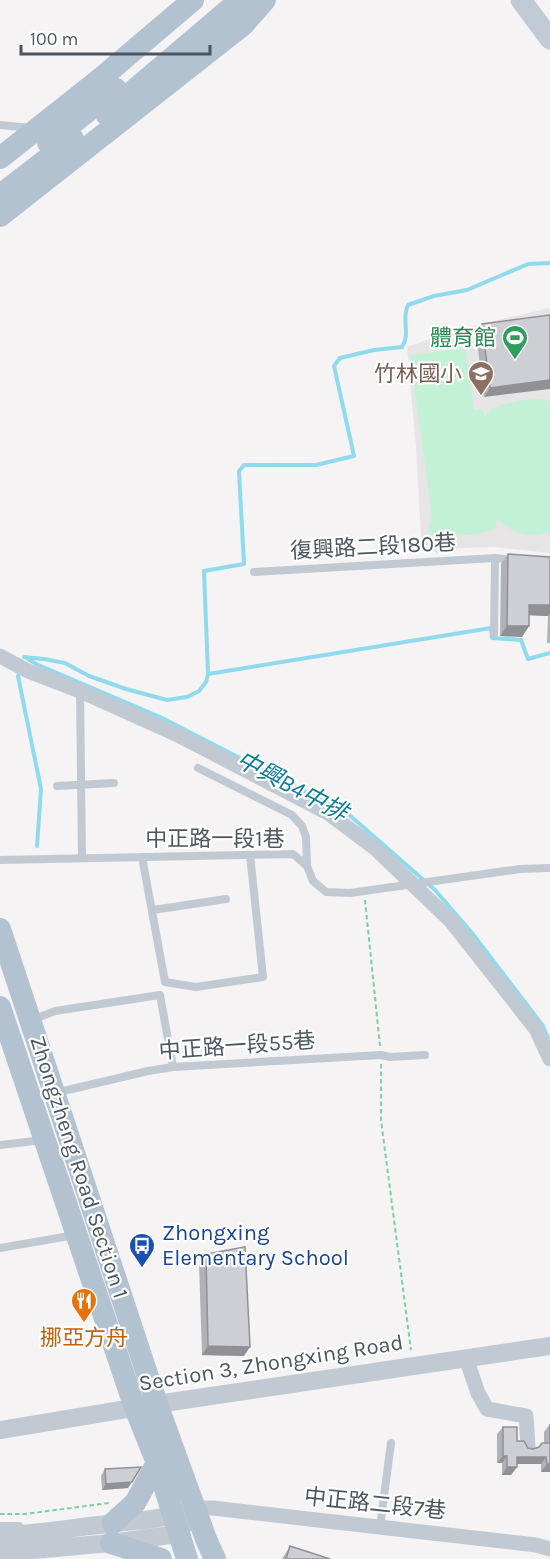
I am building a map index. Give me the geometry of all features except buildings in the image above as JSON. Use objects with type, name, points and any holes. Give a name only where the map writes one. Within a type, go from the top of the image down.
[{"type":"main road","points":[[0,158],[100,79],[193,0]]},
{"type":"main road","points":[[0,180],[227,0]]},
{"type":"main road","points":[[0,195],[110,111],[240,0]]},
{"type":"main road","points":[[0,216],[243,25],[265,0]]},
{"type":"main road","points":[[521,0],[550,39]]},
{"type":"main road","name":"Zhongzheng Road Section 1","points":[[0,929],[54,1093],[146,1406]]},
{"type":"main road","name":"Zhongzheng Road Section 1","points":[[0,1007],[4,1030],[77,1234],[146,1406]]},
{"type":"main road","points":[[146,1406],[157,1463],[187,1559]]},
{"type":"main road","points":[[146,1406],[195,1508],[215,1559]]},
{"type":"main road","points":[[157,1463],[135,1503],[114,1523],[161,1559]]},
{"type":"street","points":[[0,656],[28,671],[80,691],[180,736],[328,813],[376,849],[451,921],[536,1029],[550,1059]]},
{"type":"street","points":[[4,1030],[30,1021]]},
{"type":"street","name":"Section 3, Zhongxing Road","points":[[0,1430],[550,1346]]},
{"type":"street","points":[[466,1358],[486,1409],[526,1416],[528,1447]]},
{"type":"street","points":[[0,1535],[114,1523],[176,1525],[195,1508]]},
{"type":"street","name":"中正路二段7巷","points":[[195,1508],[213,1508],[550,1548]]},
{"type":"street","points":[[0,1553],[114,1523]]},
{"type":"lane","points":[[0,125],[36,128]]},
{"type":"lane","points":[[494,634],[495,558]]},
{"type":"lane","name":"復興路二段180巷","points":[[254,572],[495,558],[517,560]]},
{"type":"lane","points":[[80,691],[81,858]]},
{"type":"lane","points":[[198,768],[292,814],[302,826],[306,837],[307,866]]},
{"type":"lane","points":[[57,786],[114,783]]},
{"type":"lane","name":"中正路一段1巷","points":[[0,860],[293,854],[307,866],[313,881],[326,892],[350,893],[520,869],[550,868]]},
{"type":"lane","points":[[142,857],[165,982],[196,987],[263,977],[250,855]]},
{"type":"lane","points":[[153,910],[226,900]]},
{"type":"lane","points":[[30,1021],[55,1011],[160,995],[173,1067]]},
{"type":"lane","name":"中正路一段55巷","points":[[54,1093],[173,1067],[381,1055],[390,1057],[425,1055]]},
{"type":"lane","points":[[0,1145],[45,1140]]},
{"type":"lane","points":[[0,1248],[77,1234]]},
{"type":"lane","points":[[380,1528],[391,1443]]},
{"type":"lane","points":[[0,1526],[68,1529]]},
{"type":"path","points":[[364,891],[381,1055],[381,1120],[413,1366]]},
{"type":"path","points":[[0,1514],[25,1514],[114,1523]]},
{"type":"shaded area","name":"竹林國小","points":[[550,308],[550,553],[495,547],[458,548],[438,553],[425,548],[421,536],[407,347],[456,330]]},
{"type":"green space","name":"竹林國小","points":[[466,348],[474,410],[482,409],[485,417],[491,409],[521,400],[542,399],[550,403],[550,532],[534,535],[521,534],[497,519],[496,528],[480,534],[452,534],[445,539],[437,540],[428,531],[432,516],[410,355]]},
{"type":"waterway","points":[[24,657],[65,663],[89,676],[167,700],[187,697],[199,691],[206,682],[208,674],[204,571],[244,564],[239,471],[244,465],[316,465],[354,456],[334,366],[340,358],[374,350],[402,347],[406,336],[405,316],[408,305],[434,296],[467,290],[528,264],[550,263]]},
{"type":"waterway","points":[[208,674],[491,628],[492,638],[521,640],[528,659],[550,653]]},
{"type":"waterway","name":"中興B4中排","points":[[25,657],[36,664],[160,717],[347,813],[435,890],[472,933],[543,1026],[548,1038]]},
{"type":"waterway","points":[[18,676],[41,789],[37,846]]},
{"type":"place","name":"體育館","points":[[515,361]]},
{"type":"place","name":"竹林國小","points":[[481,397]]},
{"type":"place","name":"Zhongxing Elementary School","points":[[142,1269]]},
{"type":"place","name":"挪亞方舟","points":[[84,1324]]}]
